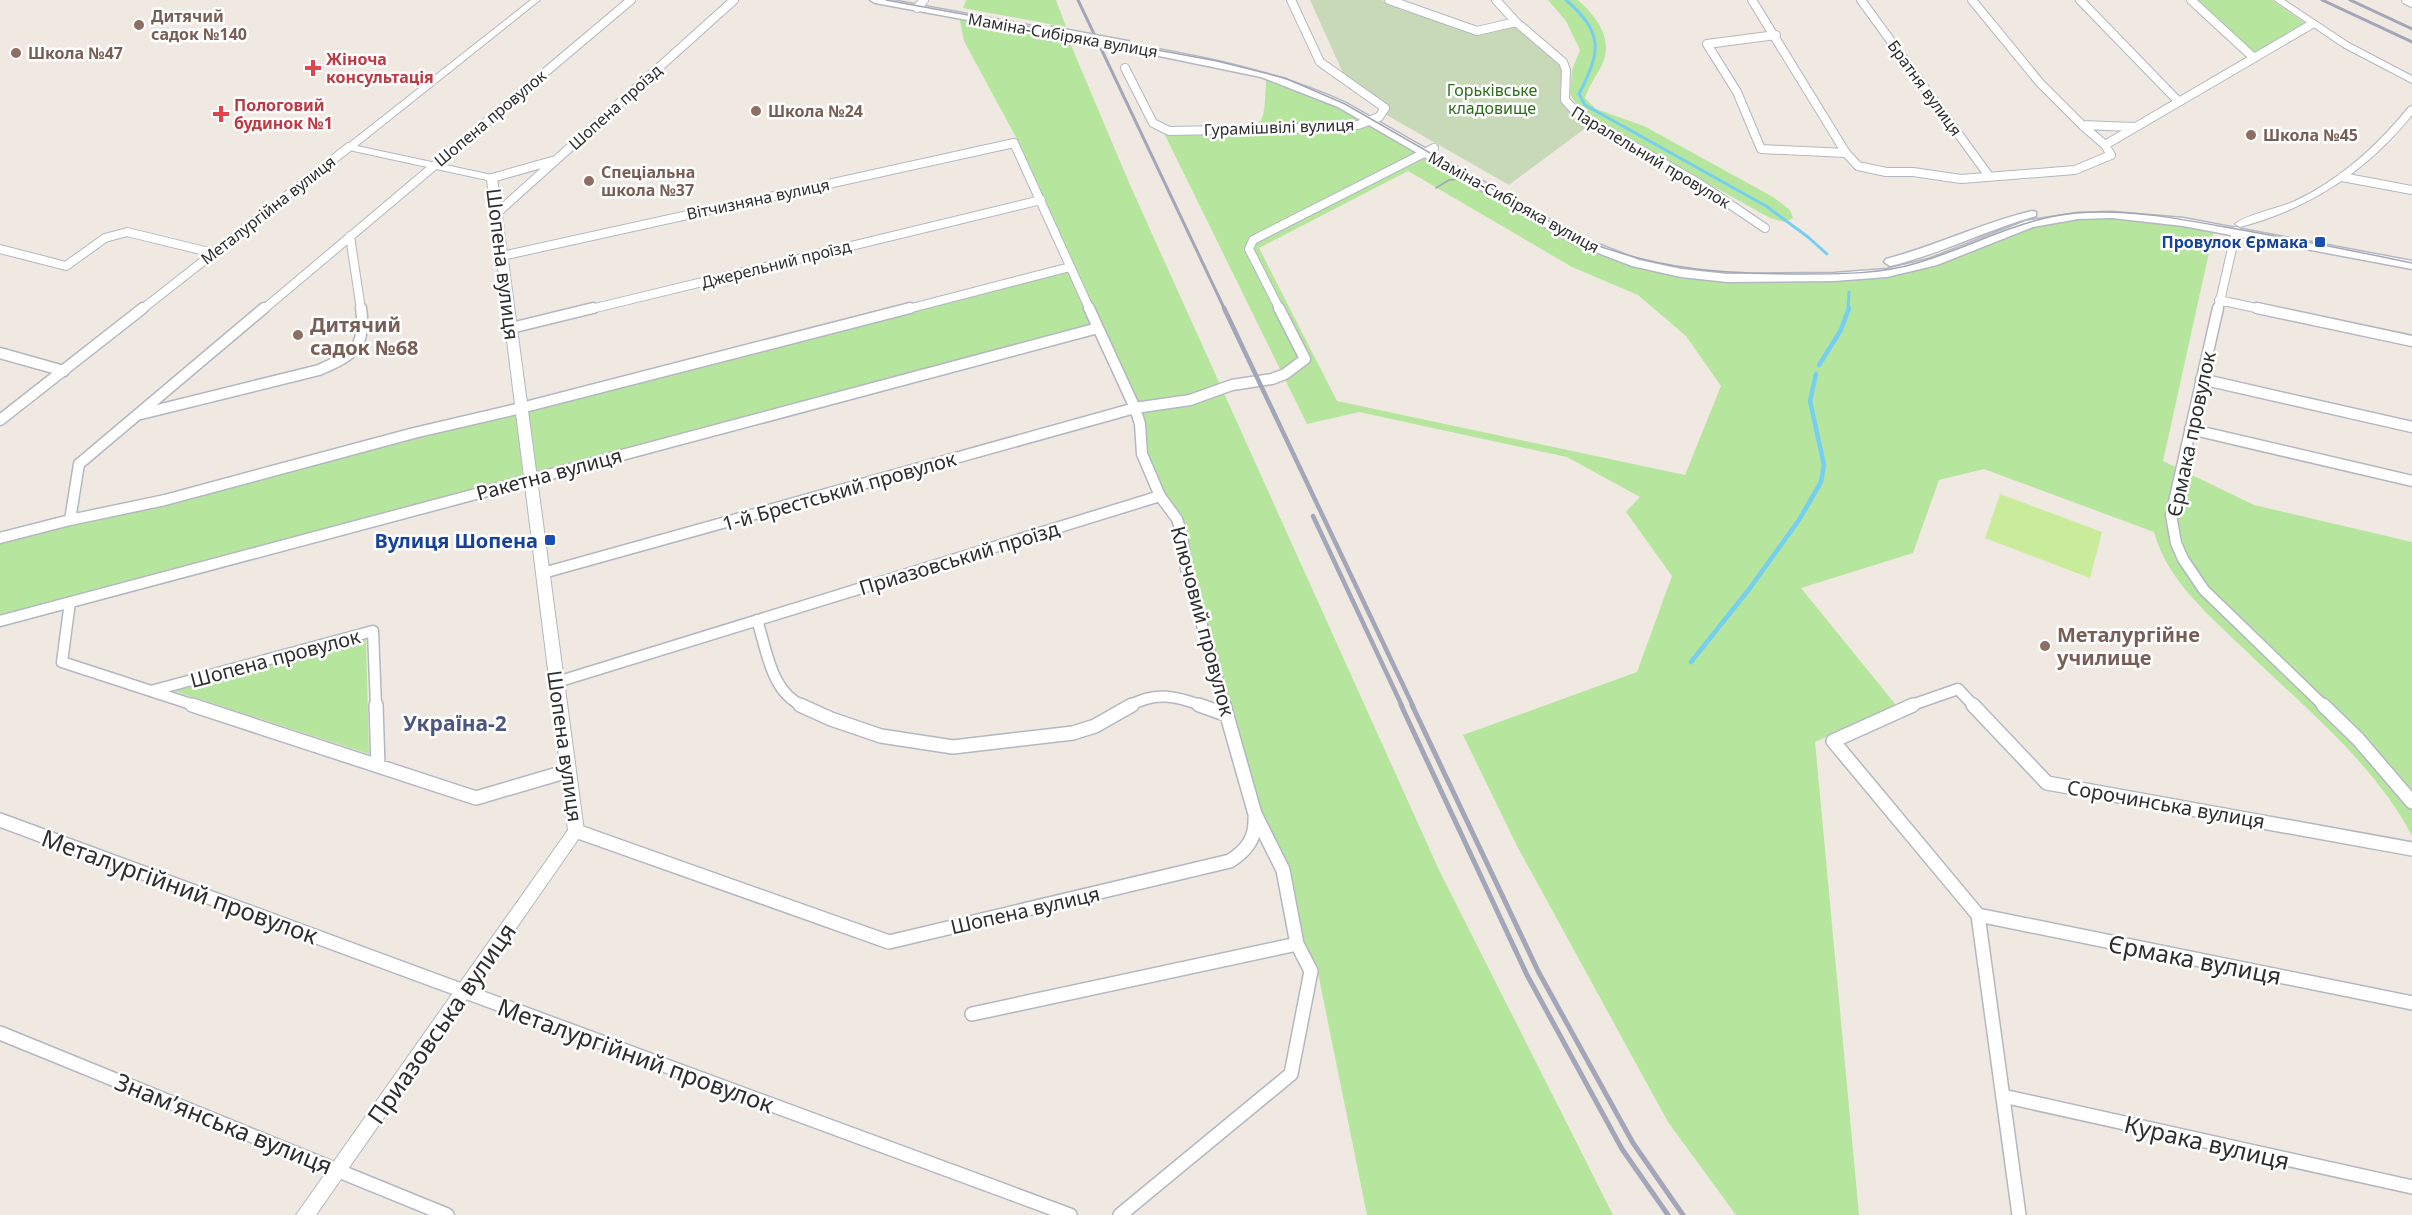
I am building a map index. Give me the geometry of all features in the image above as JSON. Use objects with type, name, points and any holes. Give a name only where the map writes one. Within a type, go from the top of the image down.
[{"type":"main road","name":"Маміна-Сибіряка вулиця","points":[[875,0],[919,2],[1131,44],[1239,67],[1283,79],[1374,119],[1594,249],[1659,269],[1704,276],[1834,277],[1887,273],[1933,262],[2030,224],[2078,216],[2147,217],[2238,227]]},
{"type":"main road","points":[[2238,227],[2412,258]]},
{"type":"main road","points":[[2238,227],[2412,265]]},
{"type":"street","name":"Металургійна вулиця","points":[[0,420],[536,0]]},
{"type":"street","name":"Шопена провулок","points":[[70,520],[79,464],[631,0]]},
{"type":"street","name":"Шопена проїзд","points":[[496,214],[734,0]]},
{"type":"street","name":"Гурамішвілі вулиця","points":[[1125,68],[1153,123],[1169,131],[1326,128],[1358,125],[1374,119],[1385,108],[1320,62],[1291,0]]},
{"type":"street","points":[[1389,0],[1472,30],[1482,31],[1516,22],[1496,0]]},
{"type":"street","points":[[1752,0],[1776,35],[1846,153],[1858,166],[1886,172],[1913,172],[1961,179],[2075,170],[2093,161],[2109,157],[2111,155],[2105,145],[2040,83],[1972,0]]},
{"type":"street","name":"Братня вулиця","points":[[1861,0],[1989,176]]},
{"type":"street","points":[[2080,0],[2179,102]]},
{"type":"street","points":[[2191,0],[2254,58]]},
{"type":"street","points":[[2278,0],[2346,45],[2412,80]]},
{"type":"street","points":[[2406,0],[2412,3]]},
{"type":"street","name":"Паралельний провулок","points":[[1516,22],[1563,62],[1566,69],[1563,97],[1572,110],[1700,184],[1765,228]]},
{"type":"street","points":[[2105,145],[2312,24]]},
{"type":"street","points":[[1776,35],[1707,45],[1737,92],[1761,149],[1846,153]]},
{"type":"street","points":[[2238,227],[2314,195],[2342,177],[2377,147],[2412,109]]},
{"type":"street","points":[[2082,125],[2135,127]]},
{"type":"street","name":"Ключовий провулок","points":[[1014,143],[1135,408],[1140,424],[1142,454],[1160,496],[1177,519],[1182,535],[1186,569],[1255,814],[1283,870],[1297,944],[1311,971],[1291,1074],[1120,1215]]},
{"type":"street","name":"Вітчизняна вулиця","points":[[502,256],[1014,143]]},
{"type":"street","name":"Шопена вулиця","points":[[349,147],[492,178],[576,831],[889,942],[1230,861],[1243,854],[1252,842],[1256,828],[1255,814]]},
{"type":"street","name":"1-й Брестський провулок","points":[[543,573],[1135,408],[1190,400],[1232,385],[1272,379],[1286,374],[1305,359],[1249,249],[1253,240],[1429,150]]},
{"type":"street","points":[[492,178],[556,160]]},
{"type":"street","points":[[2342,177],[2412,190]]},
{"type":"street","name":"Джерельний проїзд","points":[[511,328],[1041,201]]},
{"type":"street","name":"Єрмака провулок","points":[[2238,227],[2219,300],[2171,515],[2176,543],[2183,559],[2204,590],[2358,739],[2412,802]]},
{"type":"street","points":[[0,249],[66,266],[105,238],[127,232],[213,253]]},
{"type":"street","name":"Шопена провулок","points":[[138,415],[319,370],[338,362],[354,351],[363,339],[364,328],[350,236]]},
{"type":"street","points":[[0,538],[70,520],[165,500],[414,433],[521,408],[1070,267]]},
{"type":"street","points":[[2219,300],[2412,341]]},
{"type":"street","name":"Ракетна вулиця","points":[[0,621],[1098,328]]},
{"type":"street","points":[[0,352],[64,370]]},
{"type":"street","points":[[2202,379],[2412,427]]},
{"type":"street","points":[[2190,429],[2412,481]]},
{"type":"street","name":"Приазовський проїзд","points":[[557,682],[1160,496]]},
{"type":"street","name":"Шопена провулок","points":[[70,602],[62,662],[476,798],[568,771]]},
{"type":"street","points":[[757,620],[777,684],[796,703],[831,719],[881,736],[952,747],[1073,733],[1095,726],[1133,704],[1155,697],[1175,696],[1227,715]]},
{"type":"street","name":"Шопена провулок","points":[[151,691],[373,631],[378,766]]},
{"type":"street","name":"Сорочинська вулиця","points":[[1978,915],[1833,741],[1910,706],[1958,690],[2047,783],[2412,849]]},
{"type":"street","name":"Металургійний провулок","points":[[0,820],[1070,1215]]},
{"type":"street","name":"Приазовська вулиця","points":[[305,1215],[576,831]]},
{"type":"street","points":[[1978,915],[2019,1215]]},
{"type":"street","name":"Єрмака вулиця","points":[[1978,915],[2412,1002]]},
{"type":"street","points":[[972,1014],[1297,944]]},
{"type":"street","name":"Знам’янська вулиця","points":[[0,1033],[447,1215]]},
{"type":"street","name":"Курака вулиця","points":[[2003,1096],[2412,1187]]},
{"type":"green space","points":[[966,0],[1056,0],[1066,27],[963,8]]},
{"type":"green space","name":"Горьківське кладовище","points":[[1310,0],[1382,0],[1470,32],[1515,24],[1560,63],[1563,104],[1571,113],[1591,124],[1509,185],[1383,113],[1382,102],[1343,73]]},
{"type":"green space","points":[[1548,0],[1578,0],[1602,30],[1605,38],[1605,56],[1585,98],[1596,109],[1644,126],[1773,197],[1790,210],[1793,218],[1785,222],[1770,218],[1627,138],[1578,107],[1570,94],[1572,70],[1580,50],[1566,21]]},
{"type":"green space","points":[[2197,0],[2272,0],[2305,23],[2254,53]]},
{"type":"green space","points":[[959,17],[1068,38],[1130,185],[1439,870],[1613,1215],[1367,1215],[1317,968],[1303,943],[1260,813],[1191,569],[1181,518],[1164,495],[1147,453],[1144,424],[1100,323],[0,616],[0,541],[1075,268],[1018,141],[964,41]]},
{"type":"green space","points":[[1267,77],[1321,97],[1573,242],[1681,276],[1889,276],[1936,265],[2033,227],[2080,218],[2148,220],[2214,230],[2163,461],[2254,505],[2412,542],[2412,836],[2396,809],[2357,759],[2215,621],[2178,581],[2160,549],[2154,532],[1984,469],[1939,480],[1913,553],[1801,588],[1896,705],[1815,742],[1859,1215],[1736,1215],[1668,1122],[1517,846],[1463,735],[1637,672],[1672,576],[1626,512],[1640,497],[1567,457],[1359,412],[1307,424],[1163,131],[1249,126],[1261,121]],"holes":[[[1408,171],[1572,267],[1638,295],[1686,336],[1721,386],[1685,475],[1337,401],[1259,248]]]},
{"type":"green space","points":[[2000,494],[2102,532],[2090,578],[1985,538]]},
{"type":"green space","points":[[366,639],[369,754],[174,691]]},
{"type":"waterway","points":[[1566,0],[1587,23],[1593,33],[1595,43],[1592,66],[1579,94],[1585,105],[1766,206],[1827,254]]},
{"type":"waterway","points":[[1848,310],[1849,292]]},
{"type":"waterway","points":[[1819,365],[1841,330],[1849,308]]},
{"type":"waterway","points":[[1691,662],[1750,588],[1799,520],[1821,482],[1824,465],[1810,401],[1816,374]]},
{"type":"tram line","points":[[886,0],[1217,61],[1285,78],[1345,104],[1474,178]]},
{"type":"tram line","points":[[1436,188],[1449,180],[1474,178]]},
{"type":"tram line","points":[[1474,178],[1578,238],[1635,257],[1717,271],[1833,274],[1903,267],[2035,221],[2055,216],[2095,212],[2132,213],[2188,220],[2412,263]]},
{"type":"railway","points":[[1078,0],[1225,310]]},
{"type":"railway","points":[[2322,0],[2412,42]]},
{"type":"railway","points":[[2350,0],[2412,29]]},
{"type":"railway","points":[[1224,308],[1413,706]]},
{"type":"railway","points":[[1313,516],[1402,706]]},
{"type":"railway","points":[[1401,705],[1527,975],[1622,1149],[1668,1215]]},
{"type":"railway","points":[[1412,705],[1538,971],[1633,1143],[1683,1215]]},
{"type":"place","name":"Дитячий садок №140","points":[[139,25]]},
{"type":"place","name":"Школа №47","points":[[16,53]]},
{"type":"place","name":"Жіноча консультація","points":[[313,68]]},
{"type":"place","name":"Школа №24","points":[[756,111]]},
{"type":"place","name":"Пологовий будинок №1","points":[[221,114]]},
{"type":"place","name":"Школа №45","points":[[2251,135]]},
{"type":"place","name":"Спеціальна школа №37","points":[[589,181]]},
{"type":"place","name":"Провулок Єрмака","points":[[2320,242]]},
{"type":"place","name":"Дитячий садок №68","points":[[298,335]]},
{"type":"place","name":"Вулиця Шопена","points":[[550,540]]},
{"type":"place","name":"Металургійне училище","points":[[2045,646]]},
{"type":"district","name":"Україна-2","points":[[455,723]]}]
